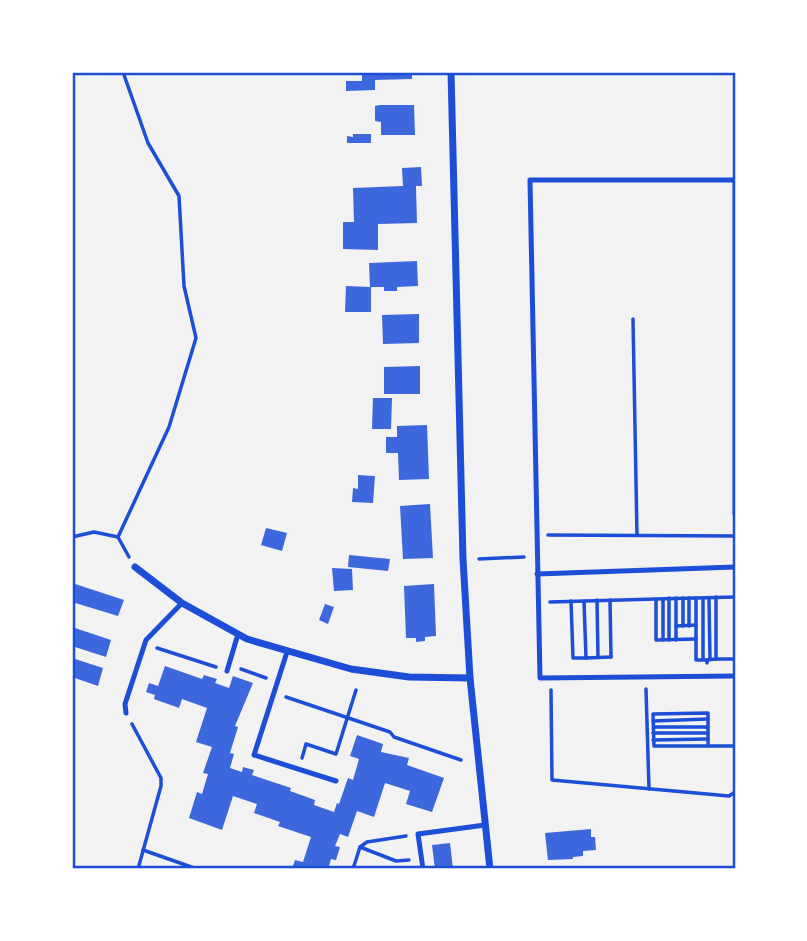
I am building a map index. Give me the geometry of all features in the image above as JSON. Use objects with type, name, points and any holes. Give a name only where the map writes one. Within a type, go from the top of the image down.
[{"type":"street","points":[[451,72],[463,559],[470,678],[490,869]]},
{"type":"street","points":[[135,567],[182,603],[239,635],[288,652],[363,671],[409,677],[470,678]]},
{"type":"lane","points":[[735,514],[735,180],[530,180],[540,678],[735,676]]},
{"type":"lane","points":[[537,573],[735,567]]},
{"type":"lane","points":[[126,713],[125,704],[145,644],[182,603]]},
{"type":"lane","points":[[228,668],[239,635]]},
{"type":"lane","points":[[288,652],[254,755],[336,781]]},
{"type":"lane","points":[[423,869],[418,834],[485,825]]},
{"type":"path","points":[[118,537],[169,427],[196,338],[184,286],[179,196],[148,143],[123,72]]},
{"type":"path","points":[[633,319],[637,536]]},
{"type":"path","points":[[72,537],[94,532],[118,537],[135,567]]},
{"type":"path","points":[[536,535],[735,536]]},
{"type":"path","points":[[479,559],[537,556]]},
{"type":"path","points":[[706,676],[709,597]]},
{"type":"path","points":[[716,597],[716,659]]},
{"type":"path","points":[[538,602],[735,597]]},
{"type":"path","points":[[663,598],[663,640]]},
{"type":"path","points":[[669,640],[670,598]]},
{"type":"path","points":[[676,598],[676,640]]},
{"type":"path","points":[[683,598],[683,626]]},
{"type":"path","points":[[689,598],[690,626]]},
{"type":"path","points":[[696,598],[696,660],[735,659]]},
{"type":"path","points":[[703,598],[707,660]]},
{"type":"path","points":[[656,599],[656,640],[696,639]]},
{"type":"path","points":[[597,600],[598,657]]},
{"type":"path","points":[[610,600],[612,677]]},
{"type":"path","points":[[571,601],[573,658],[611,657]]},
{"type":"path","points":[[584,601],[586,658]]},
{"type":"path","points":[[676,626],[696,625]]},
{"type":"path","points":[[145,644],[278,682]]},
{"type":"path","points":[[646,676],[649,789]]},
{"type":"path","points":[[551,677],[552,780],[729,796],[735,792]]},
{"type":"path","points":[[299,769],[306,744],[336,754],[356,690]]},
{"type":"path","points":[[274,693],[461,760]]},
{"type":"path","points":[[126,713],[161,778],[160,794],[138,869]]},
{"type":"path","points":[[708,746],[708,713],[653,714],[654,746],[708,746],[735,746]]},
{"type":"path","points":[[653,727],[708,727]]},
{"type":"path","points":[[653,733],[708,733]]},
{"type":"path","points":[[653,740],[708,740]]},
{"type":"path","points":[[353,869],[360,847],[367,842],[418,834]]},
{"type":"path","points":[[360,847],[396,860],[422,859]]},
{"type":"path","points":[[143,850],[197,869]]},
{"type":"building","points":[[362,72],[412,72],[412,79],[375,80],[375,90],[346,91],[346,81],[362,81]]},
{"type":"building","points":[[414,105],[415,135],[381,135],[381,122],[375,121],[375,106]]},
{"type":"building","points":[[353,134],[371,134],[371,143],[347,143],[347,136],[353,137]]},
{"type":"building","points":[[421,167],[422,186],[416,186],[417,223],[378,224],[378,250],[343,249],[343,222],[354,222],[353,188],[403,186],[402,168]]},
{"type":"building","points":[[417,261],[418,286],[397,287],[397,291],[371,287],[371,312],[345,312],[346,286],[370,287],[369,263]]},
{"type":"building","points":[[419,314],[419,343],[383,344],[382,315]]},
{"type":"building","points":[[420,366],[420,394],[384,394],[384,367]]},
{"type":"building","points":[[373,398],[392,398],[391,429],[372,429]]},
{"type":"building","points":[[427,425],[429,479],[399,480],[398,453],[386,453],[386,437],[397,437],[397,426]]},
{"type":"building","points":[[358,475],[375,476],[373,503],[352,502],[353,488],[358,489]]},
{"type":"building","points":[[430,504],[433,558],[403,559],[400,506]]},
{"type":"building","points":[[266,528],[287,533],[282,551],[261,545]]},
{"type":"building","points":[[349,555],[390,559],[388,571],[348,567]]},
{"type":"building","points":[[332,568],[352,569],[353,590],[334,591]]},
{"type":"building","points":[[72,583],[124,600],[118,616],[72,602]]},
{"type":"building","points":[[434,584],[436,636],[425,637],[425,641],[416,642],[416,638],[406,638],[404,586]]},
{"type":"building","points":[[325,604],[334,607],[328,624],[319,620]]},
{"type":"building","points":[[72,627],[111,640],[106,657],[72,646]]},
{"type":"building","points":[[72,658],[103,668],[98,686],[72,677]]},
{"type":"building","points":[[165,666],[202,679],[204,675],[217,679],[215,683],[229,688],[233,676],[253,683],[235,726],[238,727],[230,753],[234,754],[230,768],[242,772],[243,767],[254,770],[252,775],[291,788],[290,791],[315,800],[314,805],[334,812],[348,778],[353,780],[359,759],[350,756],[357,735],[383,744],[381,752],[409,758],[407,765],[444,778],[432,812],[406,804],[410,791],[385,783],[374,817],[357,811],[348,837],[340,834],[335,846],[340,847],[336,860],[331,859],[328,869],[292,869],[295,860],[303,862],[311,837],[278,826],[280,822],[254,813],[257,804],[233,796],[222,830],[189,818],[197,792],[202,794],[208,774],[203,773],[212,747],[196,742],[207,708],[182,699],[179,708],[154,699],[155,695],[146,692],[149,683],[158,686]]},
{"type":"building","points":[[591,829],[596,850],[583,851],[583,856],[573,859],[548,860],[545,833]]},
{"type":"building","points":[[450,843],[453,869],[435,869],[432,845]]}]
